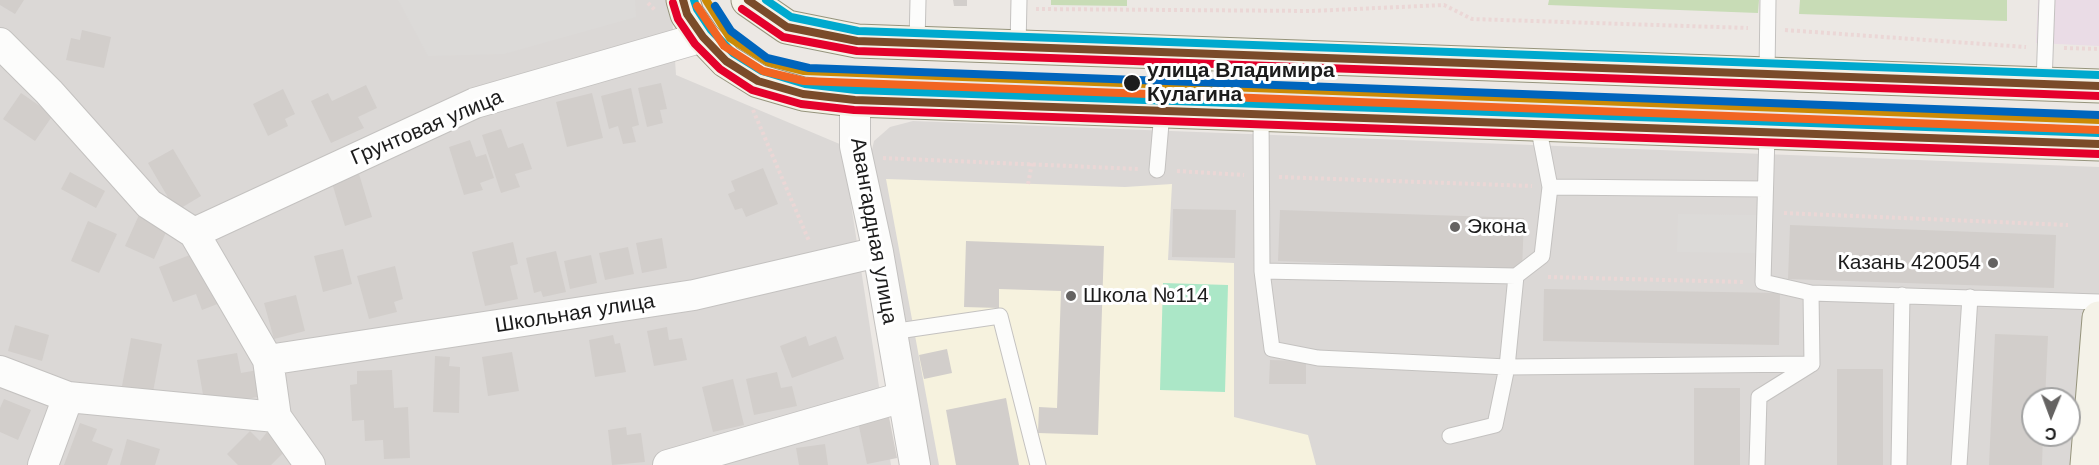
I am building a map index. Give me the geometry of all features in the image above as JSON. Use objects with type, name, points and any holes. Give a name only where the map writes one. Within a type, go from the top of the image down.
[{"type":"main road","points":[[683,0],[687,14],[703,37],[726,61],[758,81],[802,94],[855,100],[2099,144]]},
{"type":"main road","points":[[748,0],[787,27],[857,41],[2099,86]]},
{"type":"main road","points":[[2087,465],[2099,318]]},
{"type":"street","name":"Грунтовая улица","points":[[194,233],[475,103],[703,37]]},
{"type":"street","points":[[0,43],[50,92],[149,204],[194,233],[268,360],[276,417],[310,465]]},
{"type":"street","name":"Авангардная улица","points":[[855,100],[855,146],[878,252],[915,465]]},
{"type":"street","name":"Школьная улица","points":[[268,360],[694,296],[878,252]]},
{"type":"street","points":[[0,371],[68,397],[276,417]]},
{"type":"street","points":[[43,465],[68,397]]},
{"type":"street","points":[[668,465],[903,397]]},
{"type":"lane","points":[[917,43],[918,0]]},
{"type":"lane","points":[[1767,74],[1768,0]]},
{"type":"lane","points":[[2044,84],[2047,0]]},
{"type":"lane","points":[[1018,47],[1019,4]]},
{"type":"lane","points":[[1157,170],[1162,112]]},
{"type":"lane","points":[[1261,115],[1262,271],[1272,350],[1318,358],[1507,368],[1812,364]]},
{"type":"lane","points":[[1262,271],[1516,276],[1542,256],[1550,187],[1538,125]]},
{"type":"lane","points":[[1767,133],[1763,282],[1811,293],[2099,302]]},
{"type":"lane","points":[[1550,187],[1765,189]]},
{"type":"lane","points":[[1450,436],[1494,425],[1507,368],[1516,276]]},
{"type":"lane","points":[[1811,293],[1812,364]]},
{"type":"lane","points":[[1899,465],[1902,295]]},
{"type":"lane","points":[[1959,465],[1970,297]]},
{"type":"lane","points":[[891,332],[1000,316],[1038,465]]},
{"type":"lane","points":[[1757,465],[1759,398],[1812,364]]},
{"type":"path","points":[[1019,4],[1311,11],[1444,2],[1472,19],[1768,29],[2045,48],[2099,49]]},
{"type":"path","points":[[753,108],[820,266]]},
{"type":"path","points":[[884,157],[1032,162],[1261,176],[1550,187]]},
{"type":"path","points":[[1028,184],[1032,162]]},
{"type":"path","points":[[1764,212],[2068,225]]},
{"type":"path","points":[[1516,276],[1763,282]]},
{"type":"shaded area","points":[[0,0],[671,0],[676,75],[842,145],[891,465],[0,465]]},
{"type":"shaded area","points":[[398,0],[635,0],[636,17],[504,54],[428,56]]},
{"type":"shaded area","points":[[2038,0],[2099,0],[2099,46],[2036,43]]},
{"type":"shaded area","points":[[913,121],[2099,167],[2099,465],[927,465],[869,163],[874,141],[890,127]]},
{"type":"shaded area","name":"Школа №114","points":[[886,179],[1125,187],[1172,184],[1168,260],[1234,263],[1234,417],[1308,435],[1316,465],[939,465]]},
{"type":"shaded area","points":[[1678,214],[1757,215],[1757,253],[1677,252]]},
{"type":"green space","points":[[1051,0],[1127,0],[1127,6],[1051,5]]},
{"type":"green space","points":[[1549,0],[1759,0],[1758,13],[1548,5]]},
{"type":"green space","points":[[1800,0],[2007,0],[2007,21],[1799,14]]},
{"type":"green space","points":[[1163,283],[1228,285],[1225,392],[1160,390]]},
{"type":"building","points":[[0,0],[24,0],[15,14],[0,5]]},
{"type":"building","points":[[953,0],[967,0],[967,6],[954,6]]},
{"type":"building","points":[[82,30],[111,37],[104,68],[66,60],[71,38],[80,40]]},
{"type":"building","points":[[661,83],[667,109],[660,110],[663,123],[647,127],[638,88]]},
{"type":"building","points":[[366,85],[377,108],[358,117],[364,128],[331,143],[311,101],[328,93],[332,101]]},
{"type":"building","points":[[631,88],[639,125],[632,127],[636,142],[623,144],[618,126],[609,129],[601,96]]},
{"type":"building","points":[[283,89],[295,114],[285,119],[288,126],[268,136],[253,104]]},
{"type":"building","points":[[21,93],[53,115],[35,141],[3,119]]},
{"type":"building","points":[[592,93],[603,138],[567,147],[556,102]]},
{"type":"building","points":[[501,129],[508,148],[523,143],[532,169],[515,174],[520,187],[501,193],[482,135]]},
{"type":"building","points":[[470,140],[476,157],[486,154],[494,178],[480,183],[483,190],[464,195],[449,147]]},
{"type":"building","points":[[173,149],[201,196],[176,211],[148,163]]},
{"type":"building","points":[[763,168],[778,204],[746,217],[742,208],[735,210],[728,194],[735,191],[731,181]]},
{"type":"building","points":[[70,172],[105,191],[96,208],[61,189]]},
{"type":"building","points":[[359,174],[372,217],[345,226],[332,183]]},
{"type":"building","points":[[1173,209],[1236,210],[1235,258],[1172,257]]},
{"type":"building","points":[[1280,210],[1524,218],[1522,270],[1278,261]]},
{"type":"building","points":[[139,215],[168,228],[154,259],[125,246]]},
{"type":"building","points":[[88,221],[117,234],[99,273],[71,261]]},
{"type":"building","points":[[1790,225],[2056,235],[2054,288],[1788,279]]},
{"type":"building","points":[[662,238],[667,268],[642,273],[636,243]]},
{"type":"building","points":[[966,241],[1104,246],[1098,435],[1038,433],[1039,407],[1057,408],[1061,291],[999,289],[999,308],[964,307]]},
{"type":"building","points":[[513,242],[518,264],[510,266],[518,299],[485,306],[472,252]]},
{"type":"building","points":[[628,247],[634,274],[605,280],[599,253]]},
{"type":"building","points":[[343,249],[352,284],[323,292],[314,256]]},
{"type":"building","points":[[200,251],[220,303],[202,310],[196,294],[173,302],[159,267]]},
{"type":"building","points":[[556,251],[566,292],[543,297],[541,291],[534,293],[526,258]]},
{"type":"building","points":[[591,255],[597,283],[570,289],[564,261]]},
{"type":"building","points":[[395,266],[403,299],[394,302],[397,312],[369,319],[357,276]]},
{"type":"building","points":[[1544,289],[1780,293],[1779,345],[1543,341]]},
{"type":"building","points":[[296,295],[305,331],[274,339],[264,303]]},
{"type":"building","points":[[15,325],[49,335],[42,361],[8,351]]},
{"type":"building","points":[[667,327],[669,340],[682,338],[687,360],[654,366],[647,331]]},
{"type":"building","points":[[1995,334],[2048,336],[2046,387],[2021,387],[2021,447],[2043,447],[2042,465],[1989,465]]},
{"type":"building","points":[[613,335],[615,344],[620,343],[626,372],[595,377],[589,340]]},
{"type":"building","points":[[806,336],[809,346],[836,336],[844,359],[792,378],[780,346]]},
{"type":"building","points":[[131,338],[162,344],[153,392],[122,386]]},
{"type":"building","points":[[947,349],[952,373],[924,379],[919,355]]},
{"type":"building","points":[[512,352],[519,391],[488,396],[482,357]]},
{"type":"building","points":[[237,353],[241,373],[258,370],[263,396],[205,406],[197,360]]},
{"type":"building","points":[[435,356],[450,357],[449,366],[460,367],[459,413],[433,412]]},
{"type":"building","points":[[1270,360],[1306,361],[1306,384],[1269,384]]},
{"type":"building","points":[[1837,369],[1883,369],[1883,465],[1837,465]]},
{"type":"building","points":[[392,370],[394,408],[408,407],[410,458],[384,459],[383,440],[365,441],[364,420],[352,421],[350,385],[357,384],[357,371]]},
{"type":"building","points":[[777,372],[781,388],[792,386],[797,406],[754,415],[746,379]]},
{"type":"building","points":[[733,379],[744,425],[713,432],[702,387]]},
{"type":"building","points":[[1694,388],[1740,388],[1740,465],[1694,465]]},
{"type":"building","points":[[1006,398],[1019,465],[956,465],[946,410]]},
{"type":"building","points":[[4,399],[31,410],[18,440],[0,432],[0,408]]},
{"type":"building","points":[[889,417],[897,458],[867,464],[858,422]]},
{"type":"building","points":[[80,423],[97,429],[92,441],[113,449],[107,465],[64,465]]},
{"type":"building","points":[[626,427],[627,435],[641,433],[645,462],[612,465],[608,430]]},
{"type":"building","points":[[250,431],[260,441],[267,432],[286,450],[271,465],[238,465],[227,454]]},
{"type":"building","points":[[127,439],[160,449],[155,465],[120,465]]},
{"type":"building","points":[[825,444],[828,465],[799,465],[796,448]]},
{"type":"transit line","points":[[683,0],[687,14],[703,37],[726,61],[758,81],[803,94],[855,100],[2099,144]]},
{"type":"transit line","points":[[694,0],[697,9],[711,30],[733,53],[762,71],[805,84],[856,90],[2099,133]]},
{"type":"transit line","points":[[706,0],[730,38],[768,62],[804,71],[2099,120]]},
{"type":"transit line","points":[[748,0],[787,27],[857,41],[2099,86]]},
{"type":"transit line","points":[[766,0],[791,17],[858,31],[2099,75]]},
{"type":"transit line","points":[[673,3],[678,19],[695,44],[720,69],[752,90],[801,104],[854,110],[2099,154]]},
{"type":"transit line","points":[[697,6],[724,46],[763,71],[804,81],[2099,130]]},
{"type":"transit line","points":[[715,6],[731,31],[767,58],[809,68],[2099,115]]},
{"type":"transit line","points":[[742,9],[783,37],[857,51],[2099,96]]},
{"type":"place","name":"улица Владимира Кулагина","points":[[1132,83]]},
{"type":"place","name":"Экона","points":[[1455,227]]},
{"type":"place","name":"Казань 420054","points":[[1993,263]]},
{"type":"place","name":"Школа №114","points":[[1071,296]]}]
